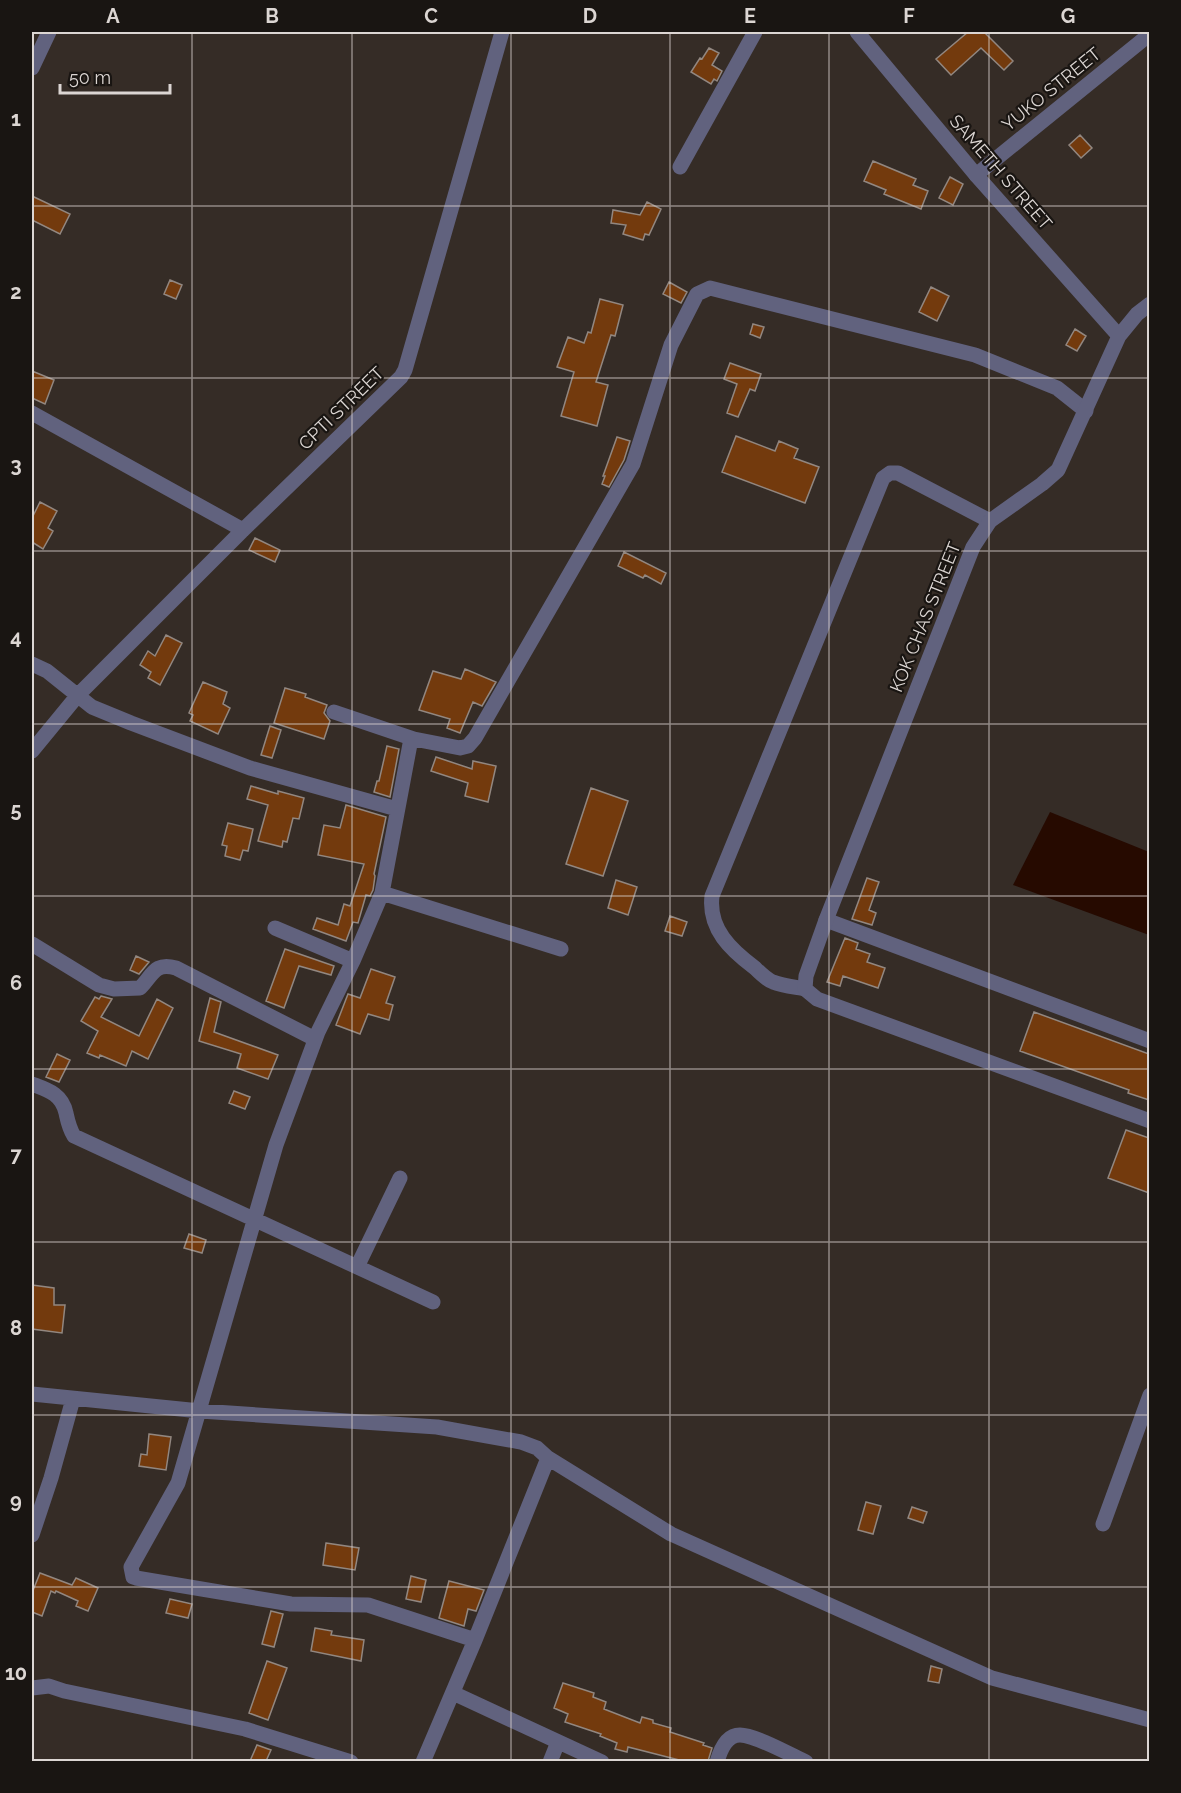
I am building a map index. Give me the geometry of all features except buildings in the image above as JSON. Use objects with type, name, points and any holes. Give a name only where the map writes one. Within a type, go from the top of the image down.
[{"type":"street","points":[[32,68],[49,32]]},
{"type":"street","name":"CPTI STREET","points":[[32,751],[78,695],[243,530],[401,377],[405,370],[502,32]]},
{"type":"street","points":[[680,167],[755,32]]},
{"type":"street","name":"SAMETH STREET","points":[[857,32],[976,175],[1119,336]]},
{"type":"street","name":"YUKO STREET","points":[[976,175],[1149,34]]},
{"type":"street","points":[[334,712],[414,739],[460,748],[468,747],[476,738],[633,464],[671,345],[697,294],[710,288],[975,355],[1057,388],[1086,411]]},
{"type":"street","name":"KOK CHAS STREET","points":[[805,989],[806,976],[826,920],[973,547],[990,522],[1058,470],[1119,336],[1137,314],[1149,304]]},
{"type":"street","points":[[32,413],[243,530]]},
{"type":"street","points":[[990,522],[898,472],[890,473],[883,478],[712,896],[710,906],[719,934],[738,955],[772,982],[805,989],[817,999],[1149,1121]]},
{"type":"street","points":[[32,664],[47,671],[92,707],[250,768],[397,809]]},
{"type":"street","points":[[414,739],[408,748],[382,893],[353,962],[315,1039],[276,1145],[178,1483],[131,1567],[133,1577],[291,1604],[368,1605],[475,1640]]},
{"type":"street","points":[[382,893],[561,949]]},
{"type":"street","points":[[826,920],[1149,1041]]},
{"type":"street","points":[[275,928],[353,962]]},
{"type":"street","points":[[32,944],[99,985],[114,989],[140,988],[159,967],[167,965],[176,968],[315,1039]]},
{"type":"street","points":[[32,1084],[61,1098],[66,1110],[69,1129],[74,1136],[433,1302]]},
{"type":"street","points":[[357,1267],[400,1178]]},
{"type":"street","points":[[32,1394],[200,1411],[437,1427],[521,1442],[537,1448],[548,1458],[670,1534],[992,1678],[1149,1720]]},
{"type":"street","points":[[1103,1524],[1149,1395]]},
{"type":"street","points":[[32,1535],[73,1399]]},
{"type":"street","points":[[423,1761],[475,1640],[548,1458]]},
{"type":"street","points":[[32,1688],[49,1686],[245,1729],[351,1761]]},
{"type":"street","points":[[453,1693],[602,1761]]},
{"type":"street","points":[[717,1761],[721,1748],[730,1739],[739,1735],[750,1737],[806,1761]]},
{"type":"street","points":[[550,1761],[558,1742]]},
{"type":"shaded area","points":[[1050,812],[1149,852],[1149,935],[1013,885]]}]
